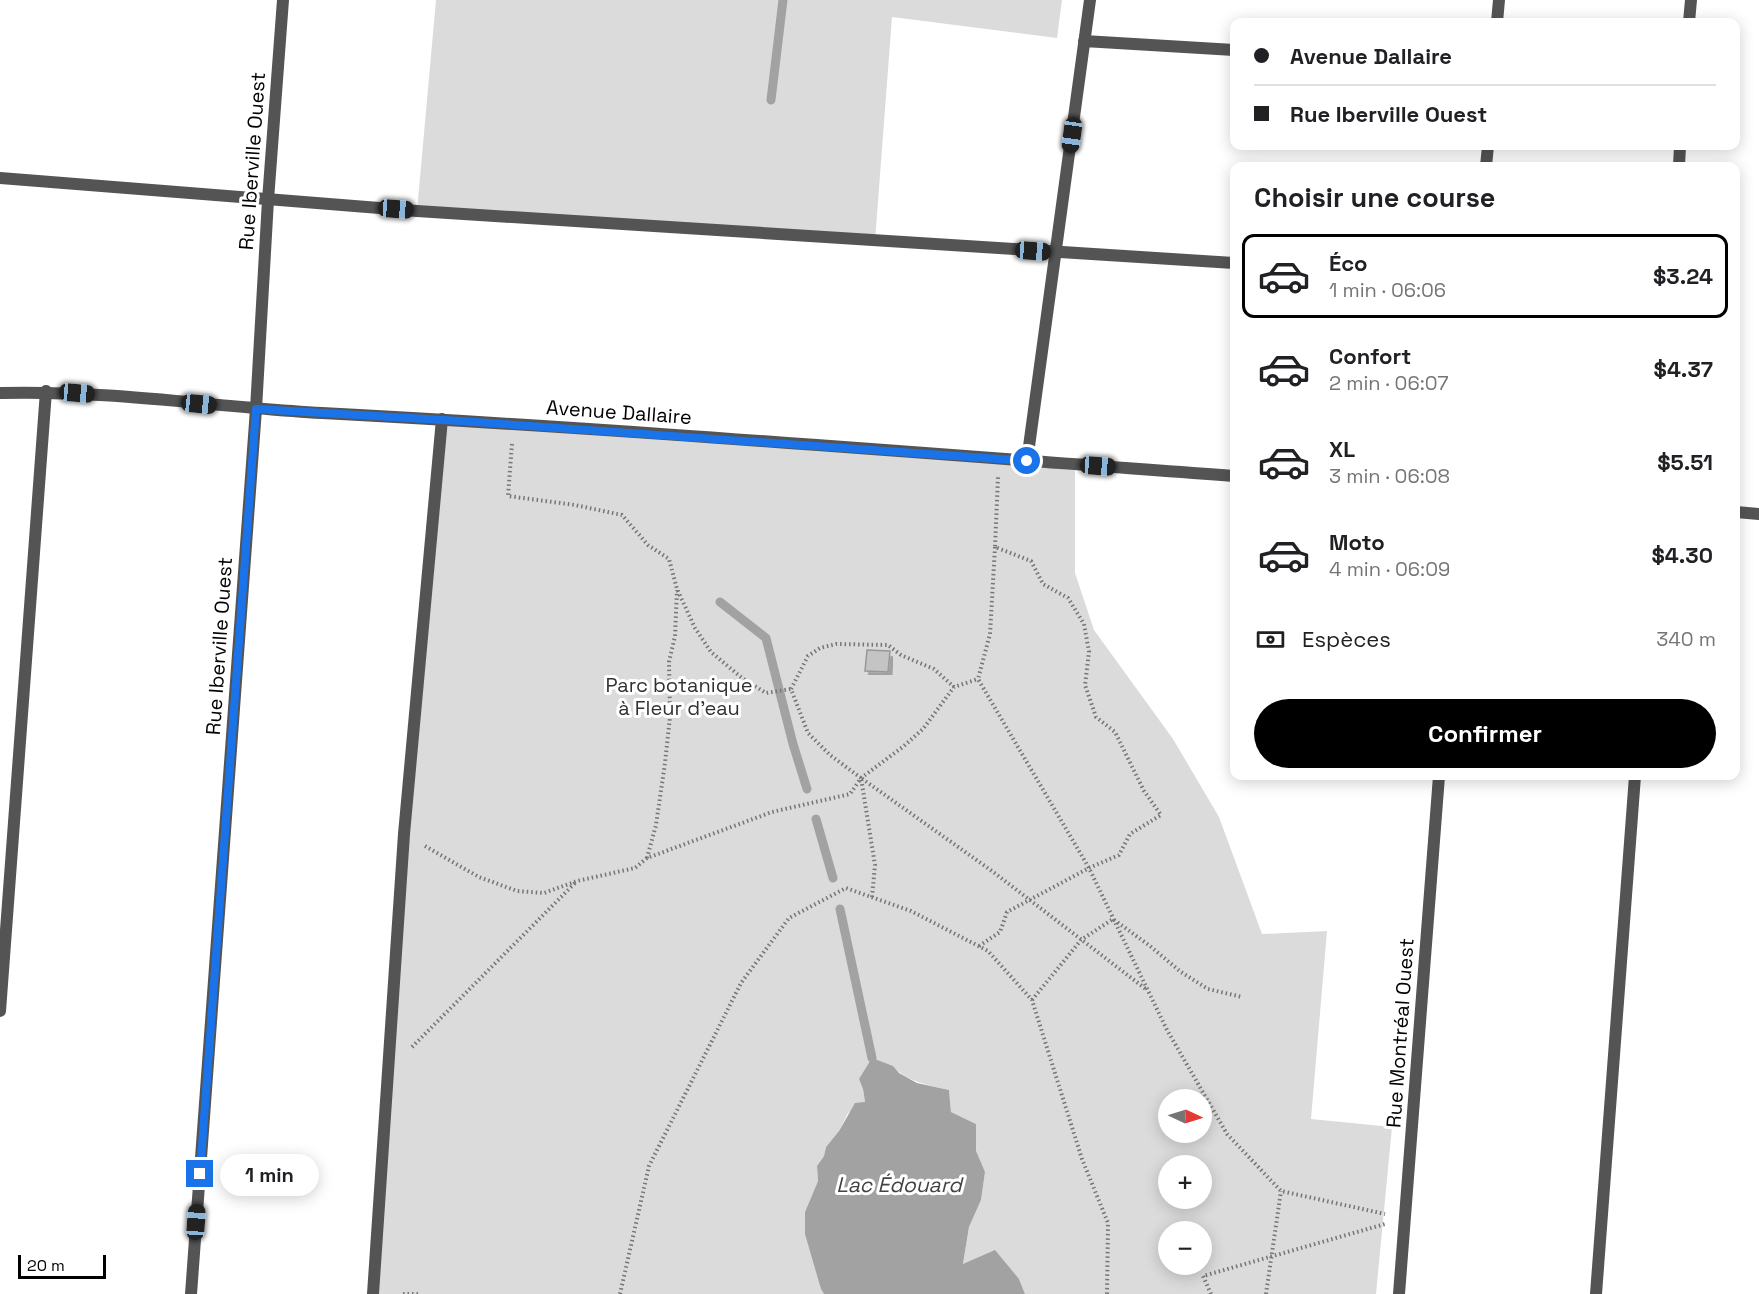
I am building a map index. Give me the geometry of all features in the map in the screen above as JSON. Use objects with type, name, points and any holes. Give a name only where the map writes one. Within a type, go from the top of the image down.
[{"type":"street","name":"Rue Iberville Ouest","points":[[191,1294],[284,0]]},
{"type":"street","points":[[1027,461],[1090,0]]},
{"type":"street","points":[[1497,18],[1499,0]]},
{"type":"street","points":[[1689,18],[1691,0]]},
{"type":"street","points":[[1084,42],[1230,50]]},
{"type":"street","points":[[0,178],[268,200],[1230,263]]},
{"type":"street","points":[[0,1011],[46,391]]},
{"type":"street","name":"Avenue Dallaire","points":[[0,393],[46,391],[256,409],[441,419],[1230,476]]},
{"type":"street","points":[[373,1294],[404,834],[441,419]]},
{"type":"street","points":[[1740,512],[1759,514]]},
{"type":"street","name":"Rue Montréal Ouest","points":[[1399,1294],[1439,780]]},
{"type":"street","points":[[1596,1294],[1635,780]]},
{"type":"path","points":[[514,424],[508,496],[575,505],[622,515],[648,545],[669,559],[677,590],[695,628],[711,652],[742,678],[766,693],[791,689]]},
{"type":"path","points":[[998,459],[990,634],[978,679],[1089,868],[1167,1030],[1227,1134],[1281,1191],[1405,1218]]},
{"type":"path","points":[[979,946],[1000,932],[1007,912],[1089,868],[1119,855],[1130,834],[1161,814],[1144,791],[1115,732],[1096,717],[1085,685],[1089,652],[1084,624],[1079,615],[1068,598],[1043,584],[1031,561],[995,547]]},
{"type":"path","points":[[647,858],[656,825],[665,763],[670,717],[669,662],[675,636],[677,590]]},
{"type":"path","points":[[954,687],[934,669],[901,655],[888,645],[836,644],[820,648],[808,656],[791,689],[808,733],[830,755],[1029,900],[1150,992]]},
{"type":"path","points":[[404,834],[478,877],[517,891],[543,893],[577,881],[635,868],[647,858],[772,812],[850,794],[861,778],[923,729],[954,687],[978,679]]},
{"type":"path","points":[[861,778],[875,865],[872,897]]},
{"type":"path","points":[[389,1066],[417,1042],[577,881]]},
{"type":"path","points":[[620,1294],[649,1166],[741,983],[789,918],[846,888],[911,911],[979,946],[987,951],[1032,1000],[1082,1159],[1108,1223],[1107,1294]]},
{"type":"path","points":[[1032,1000],[1081,940],[1113,919]]},
{"type":"path","points":[[1113,919],[1181,972],[1208,989],[1242,997]]},
{"type":"path","points":[[1266,1294],[1281,1191]]},
{"type":"path","points":[[1211,1294],[1203,1276],[1405,1218]]},
{"type":"path","points":[[404,1294],[421,1294]]},
{"type":"green space","points":[[436,0],[1062,0],[1057,38],[892,17],[875,241],[417,211]]},
{"type":"green space","name":"Parc botanique à Fleur d'eau","points":[[442,419],[1075,464],[1075,573],[1094,630],[1173,739],[1219,817],[1262,934],[1327,931],[1311,1119],[1392,1127],[1376,1294],[1025,1294],[1019,1279],[963,1265],[969,1227],[981,1200],[985,1172],[975,1151],[976,1124],[951,1112],[949,1090],[912,1079],[892,1066],[859,1079],[865,1102],[848,1113],[839,1131],[826,1147],[824,1156],[817,1166],[818,1181],[805,1212],[824,1294],[373,1294]]},
{"type":"water","name":"Lac Édouard","points":[[872,1058],[893,1066],[899,1073],[917,1083],[949,1090],[951,1112],[976,1124],[976,1151],[985,1172],[981,1200],[969,1227],[963,1264],[995,1250],[1019,1279],[1025,1294],[824,1294],[805,1234],[805,1212],[818,1181],[817,1166],[824,1156],[826,1147],[839,1131],[855,1103],[865,1102],[859,1079]]},
{"type":"building","points":[[867,650],[890,651],[888,672],[865,671]]},
{"type":"waterway","points":[[771,100],[783,0]]},
{"type":"waterway","points":[[720,602],[766,638],[807,789]]},
{"type":"waterway","points":[[816,819],[833,878]]},
{"type":"waterway","points":[[840,909],[872,1058]]},
{"type":"route","points":[[200,1174],[256,409],[1027,461]]}]
